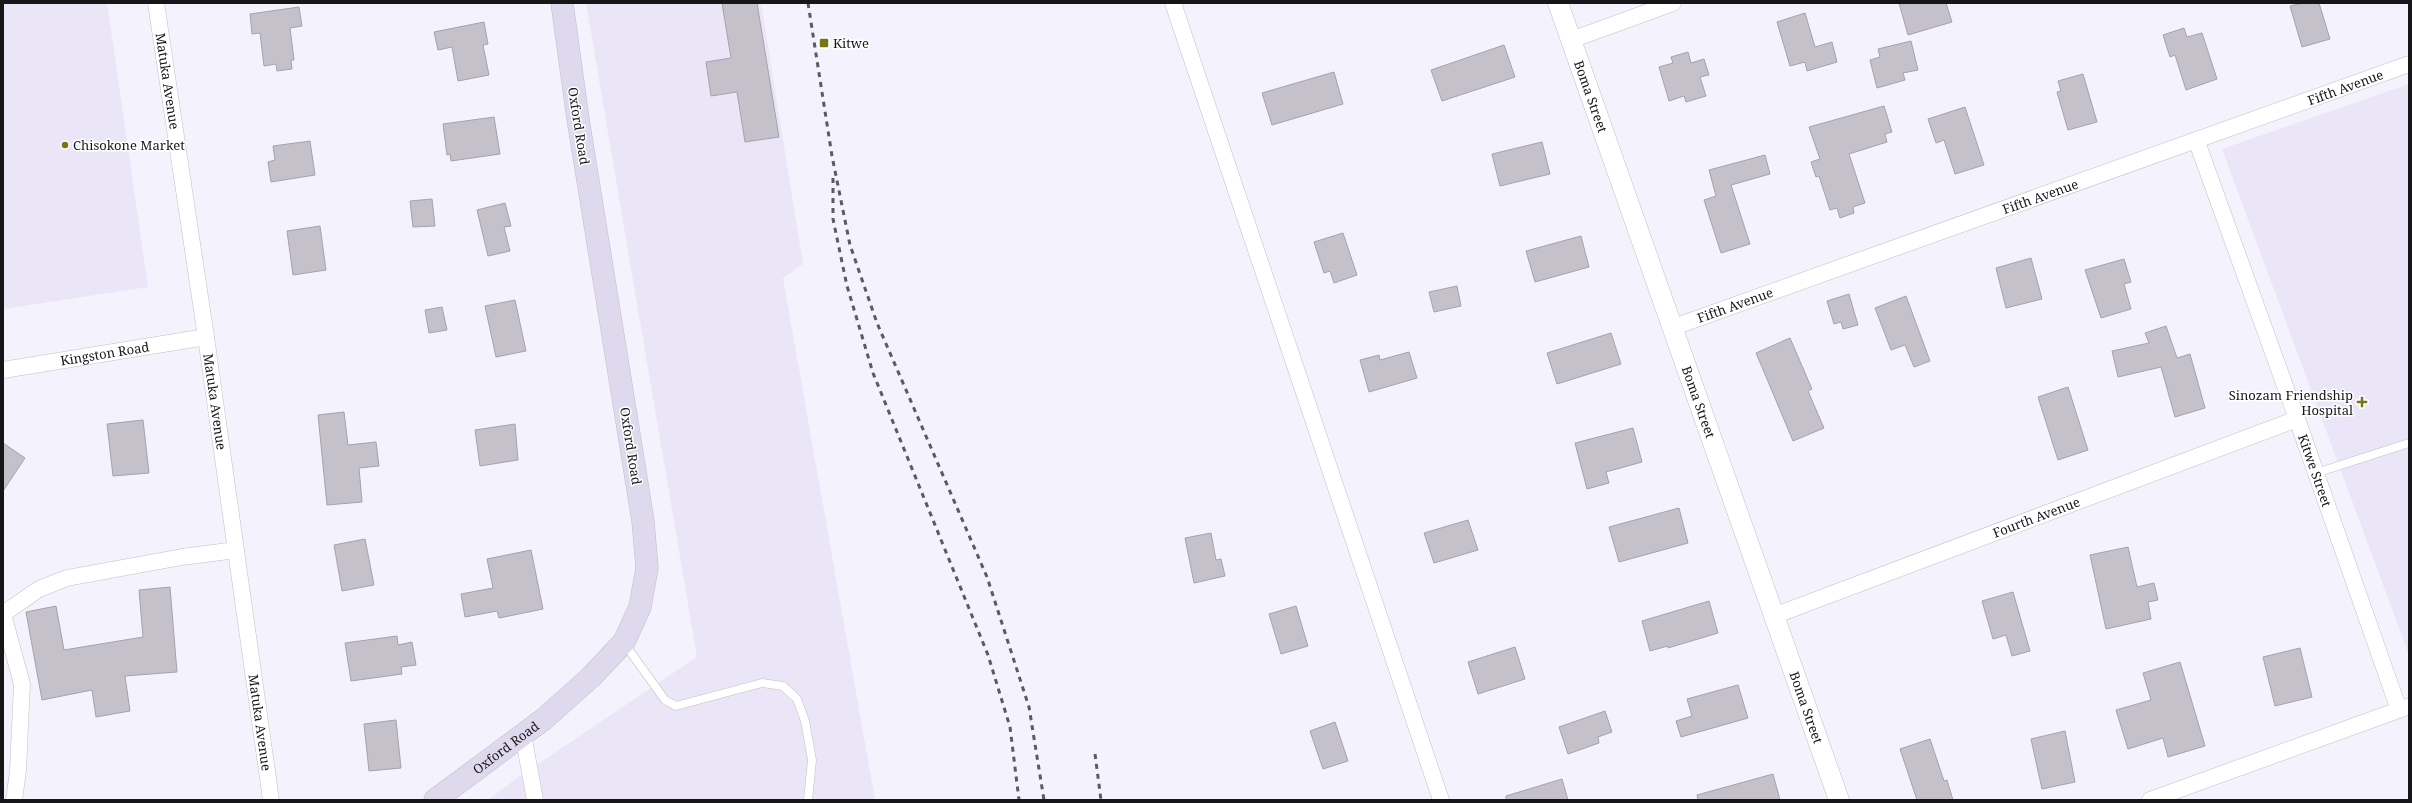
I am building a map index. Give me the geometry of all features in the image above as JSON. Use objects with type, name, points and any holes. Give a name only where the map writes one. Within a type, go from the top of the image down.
[{"type":"main road","name":"Oxford Road","points":[[436,800],[523,734],[591,677],[624,642],[640,607],[647,568],[643,521],[579,127],[562,3]]},
{"type":"street","name":"Matuka Avenue","points":[[156,3],[206,337],[271,800]]},
{"type":"street","points":[[1173,3],[1441,800]]},
{"type":"street","name":"Boma Street","points":[[1558,3],[1671,328],[1776,615],[1839,800]]},
{"type":"street","points":[[1571,40],[1673,3]]},
{"type":"street","name":"Fifth Avenue","points":[[1671,328],[1948,228],[2197,142],[2409,64]]},
{"type":"street","name":"Kitwe Street","points":[[2197,142],[2316,473],[2404,708]]},
{"type":"street","name":"Kingston Road","points":[[3,370],[206,337]]},
{"type":"street","name":"Fourth Avenue","points":[[1776,615],[2298,420]]},
{"type":"street","points":[[14,800],[18,771],[22,684],[3,614],[39,589],[68,578],[175,558],[236,550]]},
{"type":"street","points":[[2150,800],[2404,708]]},
{"type":"street","points":[[523,734],[535,800]]},
{"type":"lane","points":[[2316,473],[2409,443]]},
{"type":"lane","points":[[624,642],[665,700],[676,706],[762,683],[783,686],[797,699],[806,721],[812,760],[808,800]]},
{"type":"shaded area","name":"Chisokone Market","points":[[3,3],[107,3],[148,287],[3,309]]},
{"type":"shaded area","points":[[586,3],[761,3],[803,264],[783,278],[875,800],[488,800],[517,778],[697,657]]},
{"type":"shaded area","name":"Sinozam Friendship Hospital","points":[[2409,84],[2409,655],[2222,149]]},
{"type":"building","points":[[722,3],[757,3],[779,137],[745,142],[737,92],[711,96],[706,62],[731,58]]},
{"type":"building","points":[[1899,3],[1946,3],[1952,22],[1908,35]]},
{"type":"building","points":[[2303,3],[2319,3],[2330,39],[2302,47],[2290,6]]},
{"type":"building","points":[[299,7],[302,26],[290,28],[294,60],[291,60],[292,69],[277,71],[276,64],[264,66],[260,33],[252,34],[250,14]]},
{"type":"building","points":[[1805,13],[1815,47],[1832,42],[1837,62],[1807,71],[1805,62],[1790,66],[1777,22]]},
{"type":"building","points":[[484,22],[488,44],[483,45],[489,75],[458,81],[452,47],[438,50],[434,32]]},
{"type":"building","points":[[2184,28],[2187,37],[2202,33],[2217,79],[2186,90],[2175,55],[2170,57],[2163,35]]},
{"type":"building","points":[[1911,41],[1918,70],[1903,73],[1905,80],[1877,88],[1870,60],[1880,57],[1878,49]]},
{"type":"building","points":[[1504,45],[1515,77],[1442,101],[1431,70]]},
{"type":"building","points":[[1688,52],[1691,63],[1704,59],[1709,75],[1700,77],[1706,96],[1686,102],[1684,96],[1669,101],[1659,67],[1673,63],[1671,57]]},
{"type":"building","points":[[1334,72],[1343,104],[1272,125],[1262,93]]},
{"type":"building","points":[[2083,74],[2097,122],[2068,130],[2057,92],[2061,91],[2058,81]]},
{"type":"building","points":[[1884,106],[1892,132],[1885,134],[1887,142],[1849,154],[1865,203],[1853,207],[1854,213],[1840,218],[1837,208],[1830,210],[1819,176],[1816,177],[1811,162],[1820,159],[1809,127]]},
{"type":"building","points":[[1965,107],[1984,165],[1955,174],[1944,140],[1936,143],[1928,119]]},
{"type":"building","points":[[494,117],[500,154],[451,161],[450,154],[447,155],[443,124]]},
{"type":"building","points":[[310,141],[315,175],[271,182],[268,162],[275,160],[273,146]]},
{"type":"building","points":[[1542,142],[1550,174],[1500,186],[1492,154]]},
{"type":"building","points":[[1765,155],[1770,174],[1731,185],[1750,244],[1721,253],[1704,200],[1716,196],[1709,170]]},
{"type":"building","points":[[432,199],[435,226],[413,227],[410,201]]},
{"type":"building","points":[[505,203],[511,226],[504,227],[510,251],[488,256],[477,210]]},
{"type":"building","points":[[320,226],[326,270],[293,275],[287,231]]},
{"type":"building","points":[[1343,233],[1357,275],[1334,283],[1330,271],[1324,273],[1314,242]]},
{"type":"building","points":[[1581,236],[1589,267],[1535,282],[1526,251]]},
{"type":"building","points":[[2031,258],[2042,299],[2006,308],[1996,268]]},
{"type":"building","points":[[2124,259],[2131,282],[2124,284],[2131,309],[2101,318],[2085,270]]},
{"type":"building","points":[[1457,286],[1461,306],[1434,312],[1429,292]]},
{"type":"building","points":[[1849,294],[1858,325],[1843,329],[1841,322],[1834,324],[1827,301]]},
{"type":"building","points":[[1906,296],[1930,361],[1914,367],[1905,345],[1891,350],[1875,308]]},
{"type":"building","points":[[515,300],[526,351],[496,357],[485,306]]},
{"type":"building","points":[[442,307],[447,330],[429,333],[425,310]]},
{"type":"building","points":[[2166,326],[2177,358],[2190,354],[2205,408],[2175,417],[2161,367],[2118,377],[2112,351],[2149,343],[2145,333]]},
{"type":"building","points":[[1611,333],[1621,364],[1557,384],[1547,353]]},
{"type":"building","points":[[1790,338],[1812,389],[1808,391],[1824,428],[1793,441],[1756,353]]},
{"type":"building","points":[[1409,352],[1417,378],[1369,392],[1360,360],[1379,355],[1380,360]]},
{"type":"building","points":[[2068,387],[2088,450],[2058,460],[2038,397]]},
{"type":"building","points":[[344,412],[348,445],[376,442],[379,466],[359,468],[362,502],[327,505],[318,415]]},
{"type":"building","points":[[143,420],[149,473],[113,476],[107,424]]},
{"type":"building","points":[[515,424],[518,460],[480,466],[475,430]]},
{"type":"building","points":[[1633,428],[1642,462],[1606,472],[1609,483],[1587,489],[1575,443]]},
{"type":"building","points":[[3,443],[25,458],[3,491]]},
{"type":"building","points":[[1679,508],[1688,543],[1619,562],[1609,527]]},
{"type":"building","points":[[1468,520],[1478,550],[1434,563],[1424,533]]},
{"type":"building","points":[[1211,533],[1216,560],[1221,559],[1225,576],[1194,583],[1185,538]]},
{"type":"building","points":[[365,539],[374,585],[342,591],[334,545]]},
{"type":"building","points":[[2128,547],[2137,587],[2154,583],[2158,600],[2148,602],[2151,619],[2106,629],[2090,555]]},
{"type":"building","points":[[531,550],[543,609],[499,618],[497,611],[465,617],[461,594],[493,588],[487,559]]},
{"type":"building","points":[[170,587],[177,672],[125,676],[130,711],[96,717],[92,690],[42,700],[26,612],[56,606],[64,650],[143,637],[139,590]]},
{"type":"building","points":[[2013,592],[2030,651],[2012,656],[2006,635],[1993,639],[1982,601]]},
{"type":"building","points":[[1709,601],[1718,633],[1668,648],[1668,646],[1650,651],[1642,621]]},
{"type":"building","points":[[1296,606],[1308,646],[1281,654],[1269,614]]},
{"type":"building","points":[[397,636],[398,645],[412,642],[416,665],[401,667],[402,674],[351,681],[345,643]]},
{"type":"building","points":[[1515,647],[1525,679],[1478,694],[1468,662]]},
{"type":"building","points":[[2300,648],[2312,697],[2275,706],[2263,657]]},
{"type":"building","points":[[2180,662],[2205,746],[2168,757],[2163,738],[2128,749],[2116,710],[2151,700],[2143,673]]},
{"type":"building","points":[[1738,685],[1748,718],[1681,737],[1676,721],[1692,716],[1687,699]]},
{"type":"building","points":[[1605,711],[1612,732],[1598,737],[1599,743],[1568,754],[1559,727]]},
{"type":"building","points":[[396,720],[401,768],[369,771],[364,724]]},
{"type":"building","points":[[1335,722],[1348,761],[1323,769],[1310,731]]},
{"type":"building","points":[[2065,731],[2075,782],[2042,789],[2031,739]]},
{"type":"building","points":[[1930,739],[1944,781],[1947,780],[1953,800],[1917,800],[1900,749]]},
{"type":"building","points":[[1773,774],[1780,800],[1698,800],[1697,795]]},
{"type":"building","points":[[1562,779],[1568,800],[1506,800],[1506,796]]},
{"type":"railway","points":[[808,3],[832,156],[850,245],[877,323],[987,577],[1029,707],[1044,800]]},
{"type":"railway","points":[[833,178],[833,219],[847,286],[873,373],[988,655],[1010,727],[1019,800]]},
{"type":"railway","points":[[1095,754],[1101,800]]},
{"type":"place","name":"Kitwe","points":[[824,43]]},
{"type":"place","name":"Chisokone Market","points":[[65,145]]},
{"type":"place","name":"Sinozam Friendship Hospital","points":[[2362,402]]}]
